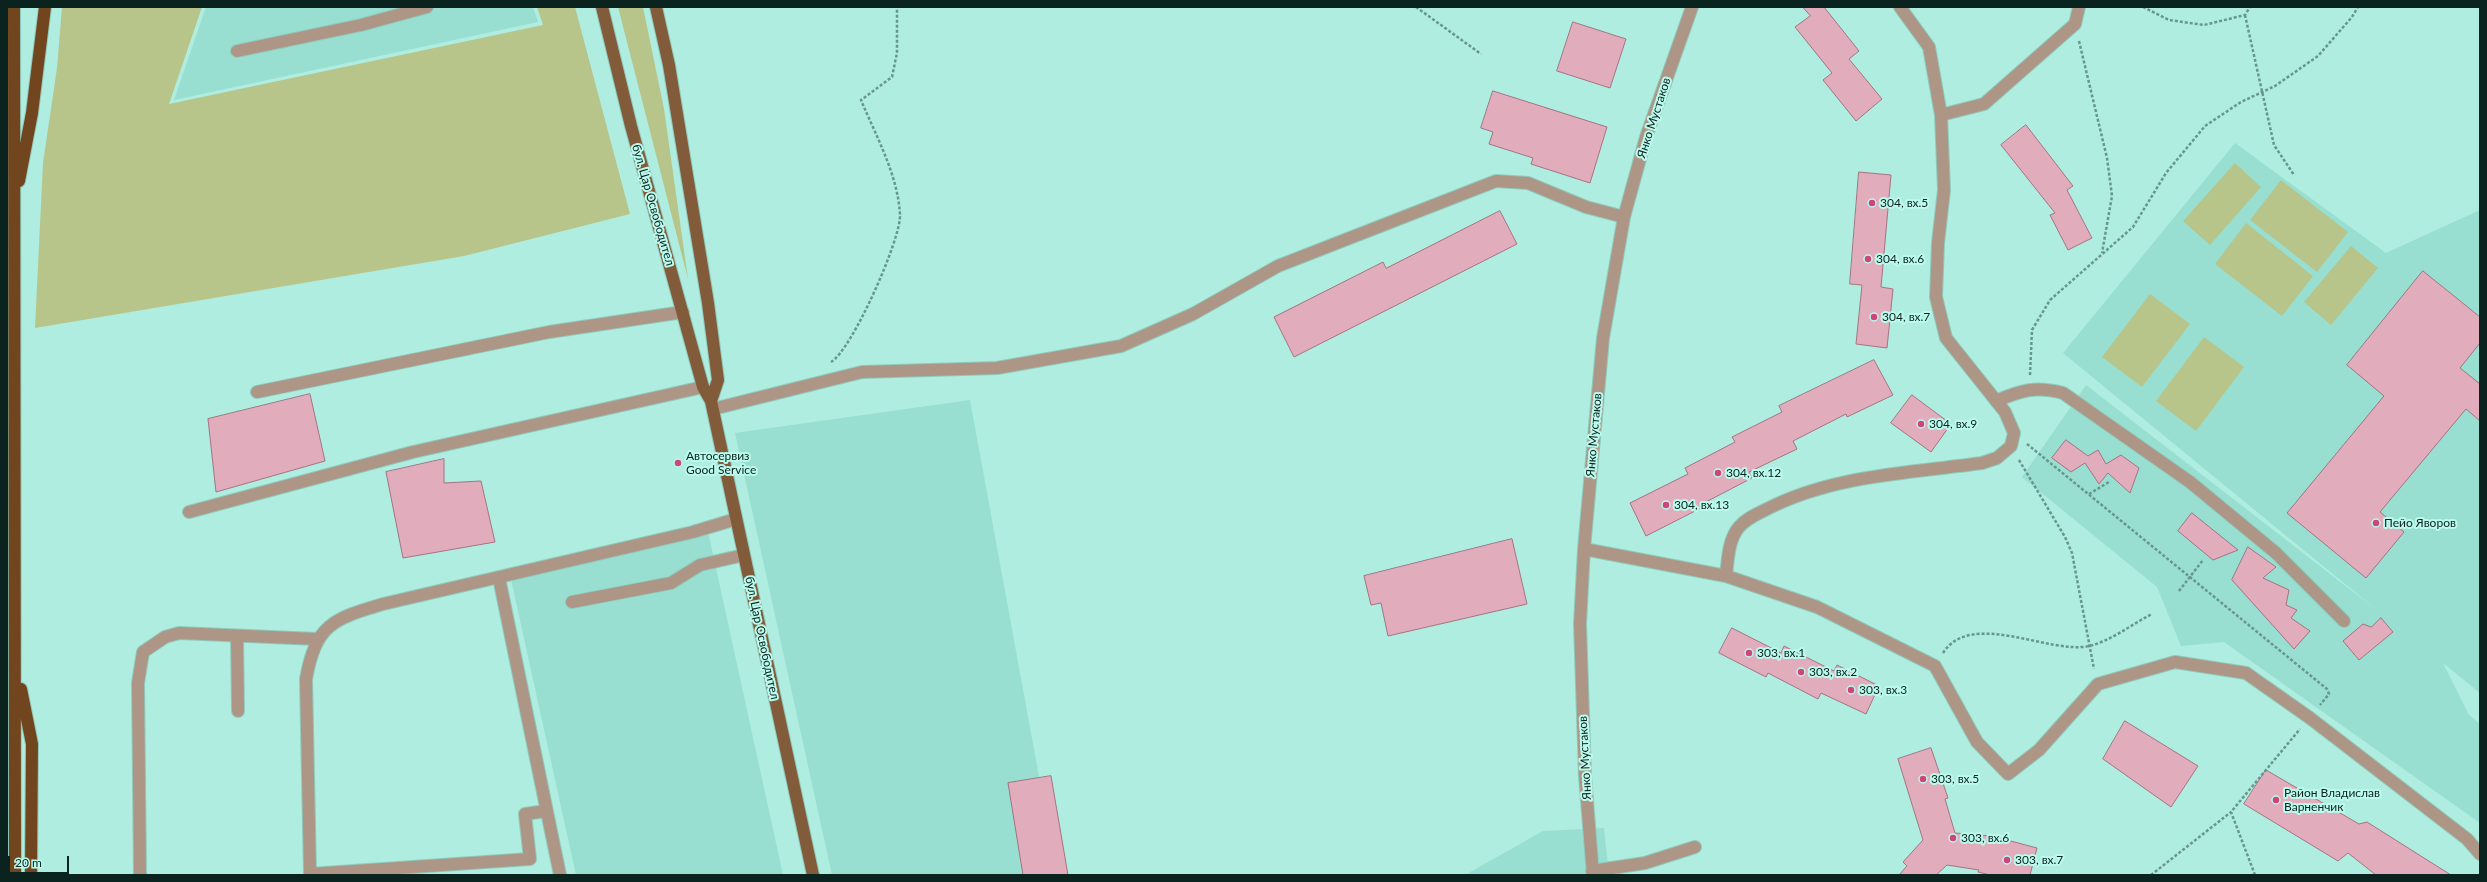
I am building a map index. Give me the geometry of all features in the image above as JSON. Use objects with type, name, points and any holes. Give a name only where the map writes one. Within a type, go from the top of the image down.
[{"type":"highway","points":[[14,7],[13,211],[16,661],[15,875]]},
{"type":"highway","points":[[13,211],[32,113],[45,7]]},
{"type":"highway","points":[[16,661],[32,744],[31,875]]},
{"type":"main road","name":"бул. Цар Освободител","points":[[602,7],[631,126],[703,387],[712,405],[813,875]]},
{"type":"main road","points":[[656,7],[668,66],[710,319],[718,380],[712,405]]},
{"type":"street","points":[[237,51],[360,25],[426,7]]},
{"type":"street","name":"Янко Мустаков","points":[[1592,873],[1581,682],[1580,624],[1584,549],[1603,338],[1624,216],[1646,137],[1692,7]]},
{"type":"street","points":[[1726,576],[1729,547],[1738,528],[1748,519],[1793,496],[1829,485],[1982,463],[1997,458],[2011,446],[2014,433],[2005,412],[1946,338],[1936,297],[1938,243],[1944,190],[1941,115],[1929,47],[1900,7]]},
{"type":"street","points":[[1941,115],[1984,104],[2075,24],[2079,7]]},
{"type":"street","points":[[712,405],[862,372],[997,368],[1121,346],[1193,314],[1278,266],[1496,181],[1528,183],[1586,207],[1624,216]]},
{"type":"street","points":[[257,392],[549,332],[683,312]]},
{"type":"street","points":[[189,512],[413,452],[703,387]]},
{"type":"street","points":[[1996,401],[2029,389],[2045,389],[2063,394],[2190,482],[2276,553],[2344,621]]},
{"type":"street","points":[[546,811],[525,814],[530,859],[310,874],[306,678],[311,655],[317,639],[334,622],[349,614],[383,604],[693,532],[736,519]]},
{"type":"street","points":[[1584,549],[1726,576],[1817,607],[1935,666],[1977,742],[2008,774],[2039,750],[2098,684],[2175,662],[2246,673],[2310,718],[2467,839],[2480,854]]},
{"type":"street","points":[[572,602],[671,583],[700,565],[744,556]]},
{"type":"street","points":[[499,578],[560,875]]},
{"type":"street","points":[[140,875],[138,683],[143,652],[165,637],[179,633],[236,637],[317,639]]},
{"type":"street","points":[[236,637],[238,711]]},
{"type":"street","points":[[1592,873],[1645,863],[1695,847]]},
{"type":"path","points":[[827,364],[834,360],[862,319],[891,252],[900,216],[890,168],[861,100],[892,77],[897,53],[897,7]]},
{"type":"path","points":[[1416,7],[1481,54]]},
{"type":"path","points":[[2143,7],[2169,20],[2204,26],[2245,15],[2250,7]]},
{"type":"path","points":[[2029,389],[2032,330],[2050,300],[2133,227],[2166,173],[2205,126],[2241,102],[2264,92],[2318,56],[2352,17],[2358,7]]},
{"type":"path","points":[[2245,15],[2264,92],[2274,145],[2294,175]]},
{"type":"path","points":[[2075,24],[2106,151],[2112,196],[2102,254]]},
{"type":"path","points":[[2014,433],[2327,689],[2329,694],[2231,812],[2150,875]]},
{"type":"path","points":[[2011,446],[2065,537],[2072,553],[2089,646],[2098,684]]},
{"type":"path","points":[[2089,494],[2109,482]]},
{"type":"path","points":[[2178,591],[2203,560]]},
{"type":"path","points":[[1935,666],[1946,648],[1962,638],[1979,634],[2004,635],[2075,647],[2089,646],[2152,614]]},
{"type":"path","points":[[2231,812],[2254,875]]},
{"type":"shaded area","points":[[206,7],[533,7],[538,22],[174,100]]},
{"type":"shaded area","name":"Пейо Яворов","points":[[2235,143],[2386,253],[2480,210],[2480,693],[2443,663],[2469,715],[2480,724],[2480,823],[2224,642],[2181,646],[2157,587],[2022,477],[2086,385],[2378,611],[2063,353]]},
{"type":"shaded area","points":[[970,400],[1057,875],[832,875],[735,433]]},
{"type":"shaded area","points":[[707,527],[783,875],[576,875],[509,570]]},
{"type":"shaded area","points":[[1604,828],[1609,875],[1465,875],[1543,831]]},
{"type":"green space","points":[[62,7],[202,7],[169,104],[543,25],[537,7],[575,7],[630,214],[464,256],[35,328],[43,163],[57,68]]},
{"type":"green space","points":[[618,7],[643,7],[664,109],[688,279]]},
{"type":"green space","points":[[2235,163],[2261,187],[2210,245],[2183,221]]},
{"type":"green space","points":[[2281,180],[2348,232],[2317,272],[2250,220]]},
{"type":"green space","points":[[2246,223],[2313,276],[2282,316],[2215,264]]},
{"type":"green space","points":[[2351,246],[2378,268],[2331,325],[2304,302]]},
{"type":"green space","points":[[2150,294],[2190,324],[2142,387],[2102,357]]},
{"type":"green space","points":[[2204,337],[2244,367],[2196,431],[2156,401]]},
{"type":"building","points":[[1803,7],[1824,7],[1859,51],[1849,59],[1882,99],[1856,121],[1823,80],[1832,73],[1795,27],[1810,16]]},
{"type":"building","points":[[1573,22],[1626,39],[1610,88],[1557,71]]},
{"type":"building","points":[[1493,91],[1607,127],[1590,183],[1531,164],[1533,158],[1489,144],[1493,132],[1481,128]]},
{"type":"building","points":[[2026,125],[2073,186],[2067,190],[2092,238],[2068,250],[2050,215],[2055,213],[2001,145]]},
{"type":"building","points":[[1859,172],[1891,175],[1881,287],[1893,289],[1887,348],[1856,344],[1862,285],[1850,284]]},
{"type":"building","points":[[1500,211],[1517,244],[1294,357],[1274,317],[1383,262],[1386,268]]},
{"type":"building","points":[[2423,271],[2480,317],[2480,343],[2460,368],[2480,384],[2480,421],[2466,409],[2380,512],[2404,532],[2366,578],[2287,513],[2384,396],[2347,365]]},
{"type":"building","points":[[1874,360],[1893,395],[1847,417],[1846,414],[1793,441],[1797,449],[1749,472],[1752,478],[1702,504],[1703,507],[1646,536],[1630,503],[1688,474],[1685,468],[1735,442],[1732,437],[1782,412],[1779,406]]},
{"type":"building","points":[[310,394],[325,461],[216,492],[208,419]]},
{"type":"building","name":"304, вх.9","points":[[1912,395],[1951,424],[1931,452],[1891,423]]},
{"type":"building","points":[[2066,440],[2088,456],[2098,450],[2106,464],[2121,455],[2139,468],[2130,493],[2108,473],[2099,484],[2085,463],[2071,472],[2052,458]]},
{"type":"building","points":[[444,459],[444,483],[481,481],[495,542],[403,558],[386,472]]},
{"type":"building","points":[[2192,513],[2238,550],[2213,560],[2178,531]]},
{"type":"building","points":[[1512,539],[1527,604],[1388,636],[1381,603],[1371,605],[1364,576]]},
{"type":"building","points":[[2248,547],[2276,567],[2263,578],[2289,590],[2286,605],[2297,610],[2291,618],[2310,631],[2294,649],[2232,580]]},
{"type":"building","points":[[2381,618],[2393,632],[2359,660],[2343,641],[2363,624],[2371,627]]},
{"type":"building","points":[[1732,628],[1781,653],[1784,646],[1834,671],[1837,665],[1879,686],[1866,714],[1821,693],[1818,699],[1768,673],[1766,677],[1719,653]]},
{"type":"building","points":[[2125,721],[2198,766],[2171,807],[2103,759]]},
{"type":"building","points":[[1931,748],[1948,798],[1945,799],[1955,833],[1992,836],[2037,848],[2030,875],[1990,875],[1978,872],[1979,870],[1947,865],[1936,875],[1899,875],[1907,866],[1903,862],[1923,840],[1898,759]]},
{"type":"building","points":[[2266,770],[2359,824],[2367,822],[2451,875],[2376,875],[2348,853],[2338,861],[2244,804]]},
{"type":"building","points":[[1051,776],[1068,875],[1023,875],[1008,783]]},
{"type":"place","name":"304, вх.5","points":[[1872,203]]},
{"type":"place","name":"304, вх.6","points":[[1868,259]]},
{"type":"place","name":"304, вх.7","points":[[1874,317]]},
{"type":"place","name":"304, вх.9","points":[[1921,424]]},
{"type":"place","name":"Автосервиз Good Service","points":[[678,463]]},
{"type":"place","name":"304, вх.12","points":[[1718,473]]},
{"type":"place","name":"304, вх.13","points":[[1666,505]]},
{"type":"place","name":"Пейо Яворов","points":[[2376,523]]},
{"type":"place","name":"303, вх.1","points":[[1749,653]]},
{"type":"place","name":"303, вх.2","points":[[1801,672]]},
{"type":"place","name":"303, вх.3","points":[[1851,690]]},
{"type":"place","name":"303, вх.5","points":[[1923,779]]},
{"type":"place","name":"Район Владислав Варненчик","points":[[2276,800]]},
{"type":"place","name":"303, вх.6","points":[[1953,838]]},
{"type":"place","name":"303, вх.7","points":[[2007,860]]}]
